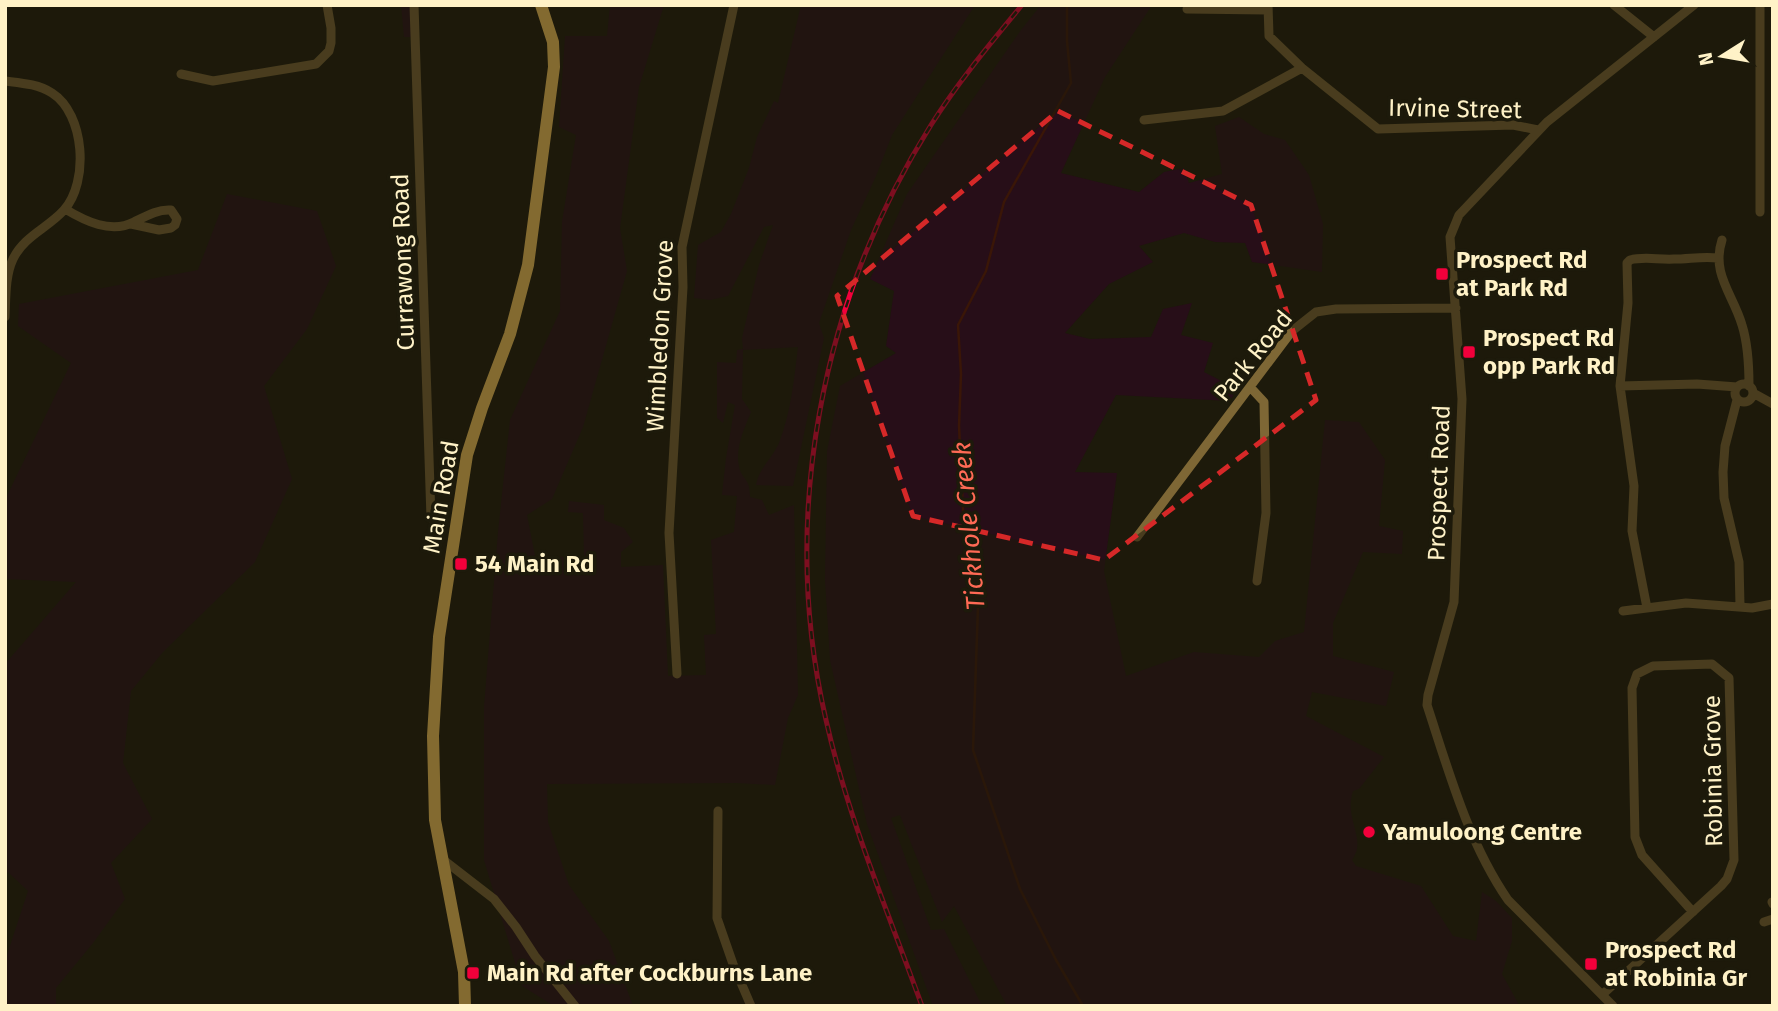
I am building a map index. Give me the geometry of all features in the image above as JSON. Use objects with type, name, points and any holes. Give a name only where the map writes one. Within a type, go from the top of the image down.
[{"type":"main road","name":"Main Road","points":[[465,1006],[462,959],[435,820],[433,736],[439,637],[467,455],[510,334],[528,265],[554,67],[553,42],[541,5]]},
{"type":"street","points":[[181,74],[213,81],[316,64],[329,51],[331,43],[327,5]]},
{"type":"street","name":"Currawong Road","points":[[414,5],[431,518]]},
{"type":"street","name":"Wimbledon Grove","points":[[677,674],[669,533],[683,287],[682,247],[734,5]]},
{"type":"street","points":[[1614,5],[1654,37]]},
{"type":"street","name":"Prospect Road","points":[[1613,1006],[1508,900],[1497,883],[1457,798],[1427,705],[1454,602],[1462,398],[1450,237],[1458,215],[1538,130],[1694,5]]},
{"type":"street","points":[[1760,5],[1760,212]]},
{"type":"street","points":[[1187,9],[1268,8]]},
{"type":"street","name":"Irvine Street","points":[[1268,8],[1269,36],[1302,68],[1378,129],[1514,125],[1538,130]]},
{"type":"street","points":[[1144,120],[1223,111],[1302,68]]},
{"type":"street","points":[[5,81],[49,90],[60,99],[73,120],[78,137],[79,169],[76,184],[65,209],[30,237],[13,257],[6,287],[5,317]]},
{"type":"street","points":[[65,209],[96,225],[131,224]]},
{"type":"street","points":[[1722,240],[1718,258],[1721,280],[1743,327],[1748,366],[1743,393],[1732,419],[1723,458],[1723,485],[1740,562],[1740,606]]},
{"type":"street","points":[[1647,608],[1632,531],[1635,500],[1620,386],[1628,303],[1627,268],[1630,260],[1642,257],[1718,258]]},
{"type":"street","name":"Park Road","points":[[1137,537],[1293,331],[1316,312],[1336,309],[1456,307]]},
{"type":"street","points":[[1620,386],[1718,386],[1769,403]]},
{"type":"street","points":[[1251,388],[1264,402],[1266,513],[1257,581]]},
{"type":"street","points":[[1623,611],[1686,603],[1758,607],[1773,604]]},
{"type":"street","name":"Robinia Grove","points":[[1603,994],[1693,912],[1727,879],[1734,860],[1731,685],[1724,673],[1712,664],[1653,666],[1644,668],[1637,674],[1632,688],[1635,837],[1642,855],[1693,912]]},
{"type":"street","points":[[718,811],[717,918],[751,1006]]},
{"type":"street","points":[[441,858],[494,899],[575,1006]]},
{"type":"highlighted area","points":[[1058,111],[1251,205],[1316,400],[1104,560],[913,516],[837,296]]},
{"type":"shaded area","points":[[401,5],[412,5],[413,37],[404,37]]},
{"type":"shaded area","points":[[610,5],[664,5],[639,87],[620,228],[627,271],[583,427],[552,499],[527,515],[536,561],[545,556],[584,558],[583,513],[568,512],[569,501],[604,505],[604,520],[624,528],[633,542],[621,552],[621,567],[663,565],[668,676],[706,675],[704,635],[716,634],[711,540],[734,532],[737,496],[722,495],[735,405],[728,402],[723,423],[717,418],[717,362],[736,363],[737,350],[743,349],[742,338],[759,265],[773,225],[764,227],[728,296],[710,300],[694,298],[698,245],[721,232],[731,214],[749,168],[757,137],[774,101],[778,103],[801,5],[975,5],[892,135],[851,230],[819,323],[824,338],[793,486],[756,485],[783,431],[792,396],[798,347],[743,350],[742,399],[751,412],[739,446],[740,471],[749,486],[750,497],[762,500],[769,515],[794,505],[798,695],[788,718],[775,785],[547,784],[548,822],[569,885],[609,941],[633,1006],[554,1006],[522,986],[484,860],[484,707],[510,420],[560,311],[562,222],[576,135],[559,127],[565,36],[607,36]]},
{"type":"shaded area","points":[[1041,5],[1152,5],[1105,77],[1061,173],[1139,192],[1164,172],[1184,168],[1189,183],[1222,174],[1215,126],[1239,117],[1264,134],[1285,140],[1309,175],[1323,224],[1322,272],[1252,262],[1245,243],[1215,242],[1184,233],[1139,246],[1153,262],[1109,284],[1065,333],[1090,339],[1151,337],[1163,309],[1192,303],[1181,335],[1213,343],[1204,372],[1237,389],[1230,401],[1116,395],[1075,472],[1117,473],[1104,571],[1126,676],[1194,652],[1259,657],[1275,641],[1304,632],[1325,420],[1359,422],[1385,460],[1379,526],[1403,531],[1402,554],[1363,552],[1333,623],[1333,656],[1394,672],[1386,706],[1312,692],[1306,716],[1384,757],[1359,789],[1353,791],[1351,808],[1357,850],[1352,860],[1356,866],[1421,886],[1453,936],[1476,941],[1482,892],[1496,901],[1512,918],[1512,941],[1502,974],[1522,1006],[1007,1006],[954,906],[942,922],[900,815],[891,818],[931,930],[944,929],[982,1006],[933,1006],[867,824],[830,660],[825,580],[827,451],[840,386],[896,353],[886,346],[894,291],[870,279],[907,194]]},
{"type":"shaded area","points":[[227,194],[317,211],[336,266],[307,329],[264,386],[292,479],[255,562],[163,652],[131,691],[123,763],[152,819],[111,863],[125,899],[56,988],[56,1006],[5,1006],[7,955],[28,891],[8,872],[5,876],[5,664],[76,582],[5,579],[5,500],[71,363],[18,326],[19,304],[198,270]]},
{"type":"waterway","name":"Tickhole Creek","points":[[1067,7],[1071,83],[1004,202],[986,271],[958,325],[961,374],[959,426],[964,529],[978,606],[973,750],[1020,889],[1083,1006]]},
{"type":"railway","points":[[922,1006],[857,829],[826,720],[813,643],[807,566],[810,489],[820,412],[837,337],[862,263],[893,192],[941,109],[1022,5]]},
{"type":"place","name":"Prospect Rd at Park Rd","points":[[1442,274]]},
{"type":"place","name":"Prospect Rd opp Park Rd","points":[[1469,352]]},
{"type":"place","name":"54 Main Rd","points":[[461,564]]},
{"type":"place","name":"Yamuloong Centre","points":[[1369,832]]},
{"type":"place","name":"Prospect Rd at Robinia Gr","points":[[1591,964]]},
{"type":"place","name":"Main Rd after Cockburns Lane","points":[[473,973]]}]
